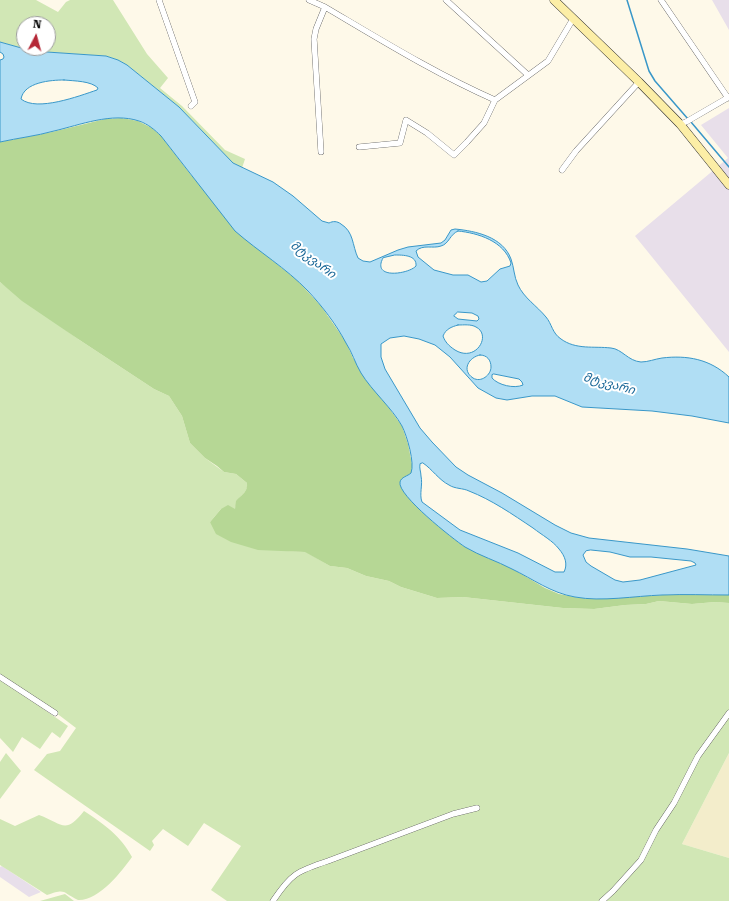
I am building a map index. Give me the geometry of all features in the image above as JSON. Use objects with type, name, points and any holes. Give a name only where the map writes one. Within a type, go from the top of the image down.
[{"type":"main road","points":[[554,0],[572,19],[682,123],[729,185]]},
{"type":"street","points":[[159,0],[195,102],[191,106]]},
{"type":"street","points":[[309,0],[325,7],[426,66],[495,100]]},
{"type":"street","points":[[446,0],[528,75]]},
{"type":"street","points":[[661,0],[728,97],[682,123]]},
{"type":"street","points":[[321,152],[314,39],[316,29],[325,7]]},
{"type":"street","points":[[359,147],[400,143],[406,120],[427,133],[454,155],[484,122],[495,100],[548,61],[572,19]]},
{"type":"street","points":[[562,170],[576,151],[638,82]]},
{"type":"street","points":[[0,677],[55,713]]},
{"type":"street","points":[[602,901],[641,860],[656,830],[674,803],[698,756],[729,713]]},
{"type":"street","points":[[273,901],[293,875],[307,868],[453,814],[477,808]]},
{"type":"shaded area","points":[[712,0],[729,0],[729,30]]},
{"type":"shaded area","points":[[729,108],[729,352],[635,236],[728,158],[701,125]]},
{"type":"shaded area","points":[[729,753],[729,858],[682,844]]},
{"type":"shaded area","points":[[2,866],[41,892],[29,897],[0,877],[0,867]]},
{"type":"green space","points":[[0,0],[36,0],[58,12],[66,2],[70,0],[113,0],[147,54],[168,78],[160,88],[182,106],[225,150],[245,159],[242,168],[233,163],[179,107],[127,65],[106,56],[56,53],[56,16],[16,16],[16,46],[0,42]]},
{"type":"green space","points":[[122,118],[138,121],[152,128],[161,136],[191,175],[267,256],[297,280],[321,306],[346,342],[353,358],[402,426],[408,444],[413,469],[412,473],[400,483],[466,547],[513,569],[545,588],[559,594],[593,599],[663,595],[729,595],[729,603],[715,602],[692,604],[659,601],[646,604],[594,609],[563,608],[463,597],[437,598],[401,587],[389,581],[366,576],[347,568],[330,566],[305,552],[258,550],[231,542],[216,534],[210,522],[221,509],[228,505],[235,509],[236,501],[246,491],[247,483],[236,474],[224,472],[205,458],[190,443],[182,416],[169,396],[154,389],[78,339],[22,301],[0,282],[0,142],[52,132],[105,119]]},
{"type":"green space","points":[[0,282],[78,339],[154,389],[169,396],[182,416],[190,443],[205,458],[224,472],[236,474],[247,483],[247,489],[238,500],[235,510],[221,509],[210,522],[287,551],[306,552],[330,566],[347,568],[366,576],[389,581],[401,587],[437,598],[463,597],[563,608],[594,609],[646,604],[659,601],[692,604],[715,602],[729,603],[729,753],[682,844],[729,858],[729,901],[227,901],[211,890],[241,846],[204,823],[188,846],[163,829],[152,841],[154,845],[150,851],[34,770],[47,754],[60,751],[76,728],[0,675]]},
{"type":"green space","points":[[0,679],[68,726],[60,738],[52,732],[40,749],[22,737],[13,752],[0,738]]},
{"type":"green space","points":[[6,753],[21,771],[0,799],[0,762]]},
{"type":"green space","points":[[84,811],[117,836],[132,857],[116,877],[102,891],[86,899],[78,900],[61,891],[47,895],[0,865],[0,819],[15,826],[39,815],[59,824],[68,825],[78,818]]},
{"type":"green space","points":[[65,894],[74,901],[40,901]]},
{"type":"water","name":"მტკვარი","points":[[0,42],[16,46],[16,56],[56,56],[56,53],[106,56],[127,65],[179,107],[233,163],[273,182],[293,196],[322,221],[329,223],[340,223],[345,227],[351,235],[358,258],[363,261],[370,262],[408,247],[441,243],[445,240],[451,230],[455,229],[471,231],[488,236],[502,245],[507,251],[521,290],[546,317],[558,337],[561,339],[573,345],[615,349],[632,360],[641,362],[671,357],[689,358],[706,362],[722,371],[729,377],[729,423],[692,416],[652,411],[582,407],[555,396],[532,396],[507,400],[496,398],[478,388],[450,357],[435,345],[419,339],[404,336],[390,338],[381,344],[381,357],[385,369],[420,428],[456,467],[571,533],[589,538],[687,549],[729,556],[729,595],[671,595],[607,599],[575,597],[550,589],[465,547],[438,526],[416,506],[401,488],[401,480],[411,473],[412,469],[410,450],[402,426],[366,380],[338,329],[324,309],[291,275],[235,231],[161,136],[151,127],[142,122],[129,119],[118,118],[96,120],[0,142],[0,60],[4,57],[0,52]],"holes":[[[64,80],[91,84],[98,88],[97,90],[80,96],[58,102],[37,104],[28,103],[21,99],[23,93],[32,86],[39,83]],[[455,232],[466,232],[482,236],[496,244],[508,255],[511,263],[510,266],[500,269],[487,281],[481,282],[468,275],[453,275],[434,270],[418,257],[416,251],[425,247],[438,247],[444,245]],[[395,255],[409,256],[416,262],[416,266],[412,269],[399,273],[386,272],[382,270],[381,265],[383,258]],[[458,312],[472,313],[478,316],[479,319],[477,321],[458,319],[454,316]],[[458,325],[472,325],[481,331],[482,341],[475,351],[463,353],[455,350],[446,342],[443,336],[444,334],[447,330]],[[482,355],[487,357],[491,364],[491,370],[489,373],[479,380],[473,378],[467,371],[468,364],[476,356]],[[494,374],[519,379],[523,385],[515,387],[506,386],[498,383],[492,378],[492,375]],[[423,463],[445,483],[469,491],[494,503],[547,538],[557,546],[563,554],[566,563],[564,572],[555,572],[518,553],[460,530],[422,502],[420,464]],[[591,550],[610,552],[630,557],[651,557],[691,561],[696,565],[640,580],[623,582],[615,580],[591,566],[586,562],[583,555],[586,551]]]},
{"type":"waterway","points":[[627,0],[649,71],[655,81],[688,119]]},
{"type":"waterway","points":[[691,122],[729,167]]}]
